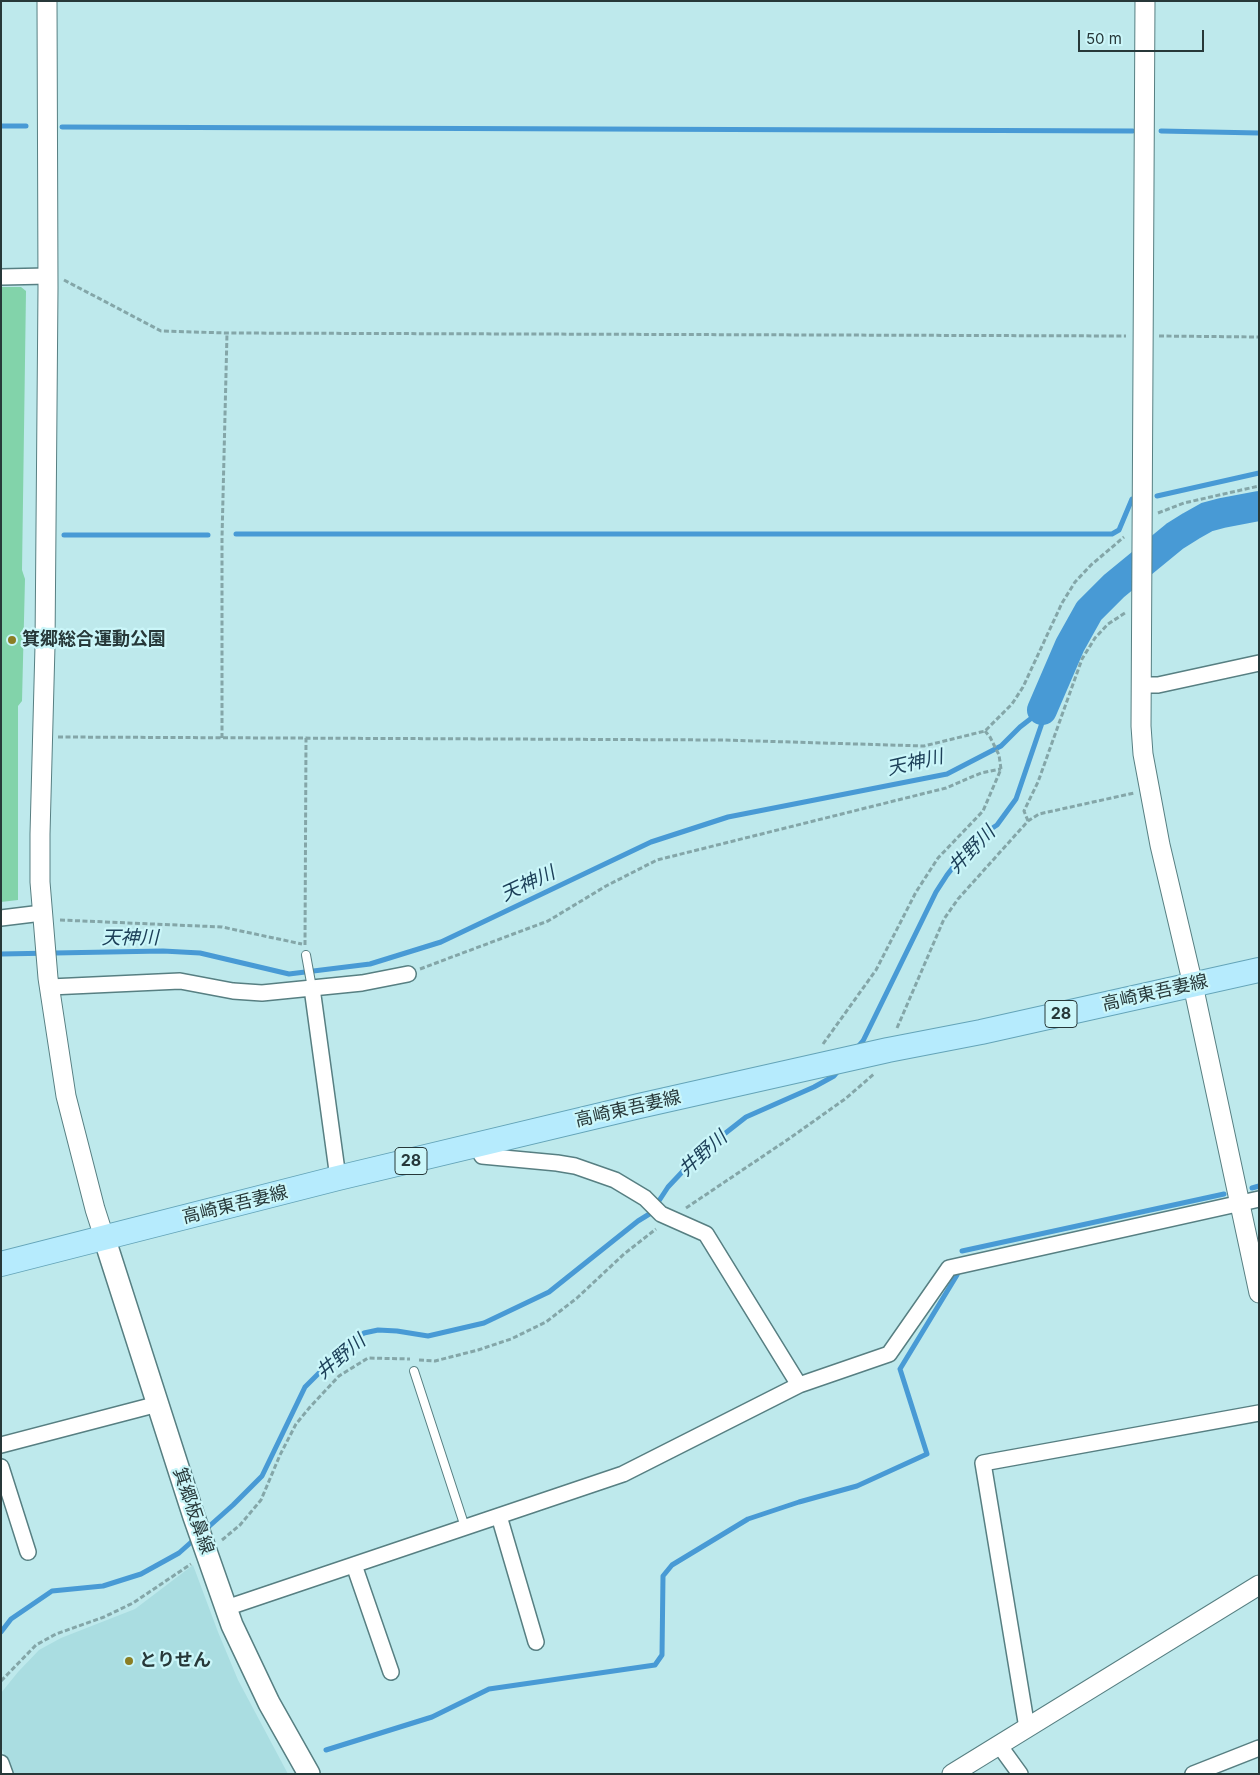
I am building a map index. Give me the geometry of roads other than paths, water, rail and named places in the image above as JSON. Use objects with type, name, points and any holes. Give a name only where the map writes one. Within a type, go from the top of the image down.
[{"type":"main road","name":"高崎東吾妻線","points":[[1,1264],[338,1178],[476,1145],[864,1056],[1259,970]]},
{"type":"main road","name":"箕郷板鼻線","points":[[104,1237],[194,1517],[232,1625],[269,1703],[309,1774]]},
{"type":"street","points":[[47,1],[48,276],[43,736],[40,834],[42,921],[66,1096],[104,1237]]},
{"type":"street","points":[[1146,1],[1141,685],[1143,754],[1160,845],[1193,985],[1259,1292]]},
{"type":"street","points":[[1,277],[48,276]]},
{"type":"street","points":[[1141,685],[1158,685],[1259,663]]},
{"type":"street","points":[[1,918],[42,921]]},
{"type":"street","points":[[49,982],[180,981],[262,993],[311,982],[362,983],[408,974]]},
{"type":"street","points":[[311,982],[338,1178]]},
{"type":"street","points":[[476,1145],[482,1156],[575,1166],[615,1180],[646,1198],[666,1216],[706,1234],[799,1385]]},
{"type":"street","points":[[226,1608],[623,1474],[799,1385],[889,1354],[949,1268],[1259,1199]]},
{"type":"street","points":[[1,1445],[158,1404]]},
{"type":"street","points":[[1027,1728],[983,1463],[1259,1413]]},
{"type":"street","points":[[1,1467],[28,1552]]},
{"type":"street","points":[[499,1516],[536,1642]]},
{"type":"street","points":[[354,1564],[391,1672]]},
{"type":"street","points":[[952,1774],[1259,1585]]},
{"type":"street","points":[[998,1745],[1020,1774]]},
{"type":"street","points":[[1203,1772],[1259,1748]]},
{"type":"street","points":[[1,1762],[5,1774]]},
{"type":"lane","points":[[306,955],[311,982]]},
{"type":"lane","points":[[414,1371],[465,1527]]},
{"type":"waterway","points":[[1,126],[26,126]]},
{"type":"waterway","points":[[62,127],[1133,131]]},
{"type":"waterway","points":[[1161,131],[1259,133]]},
{"type":"waterway","points":[[1157,496],[1259,473]]},
{"type":"waterway","points":[[236,534],[1112,534],[1119,530],[1132,499]]},
{"type":"waterway","name":"井野川","points":[[1042,710],[1070,645],[1089,611],[1114,586],[1175,536],[1207,517],[1259,506]]},
{"type":"waterway","points":[[64,535],[208,535]]},
{"type":"waterway","name":"天神川","points":[[1,954],[163,951],[200,953],[289,974],[370,964],[441,942],[651,842],[728,817],[947,774],[1001,746],[1020,727],[1042,710]]},
{"type":"waterway","name":"井野川","points":[[857,1048],[863,1041],[936,892],[961,857],[982,835],[997,825],[1016,799],[1042,723],[1042,710]]},
{"type":"waterway","name":"井野川","points":[[205,1530],[262,1476],[305,1387],[345,1347],[364,1333],[378,1330],[428,1336],[484,1323],[549,1292],[638,1221],[651,1213],[668,1187],[700,1153],[746,1117],[814,1087],[834,1076],[839,1070]]},
{"type":"waterway","points":[[1252,1188],[1259,1186]]},
{"type":"waterway","points":[[962,1251],[1224,1194]]},
{"type":"waterway","points":[[326,1750],[432,1717],[489,1689],[655,1665],[662,1655],[663,1576],[672,1565],[748,1519],[857,1486],[927,1454],[900,1369],[957,1275]]},
{"type":"waterway","name":"井野川","points":[[1,1632],[11,1619],[52,1591],[103,1586],[141,1574],[179,1553],[197,1537]]},
{"type":"place","name":"箕郷総合運動公園","points":[[12,640]]},
{"type":"place","name":"とりせん","points":[[129,1661]]}]
